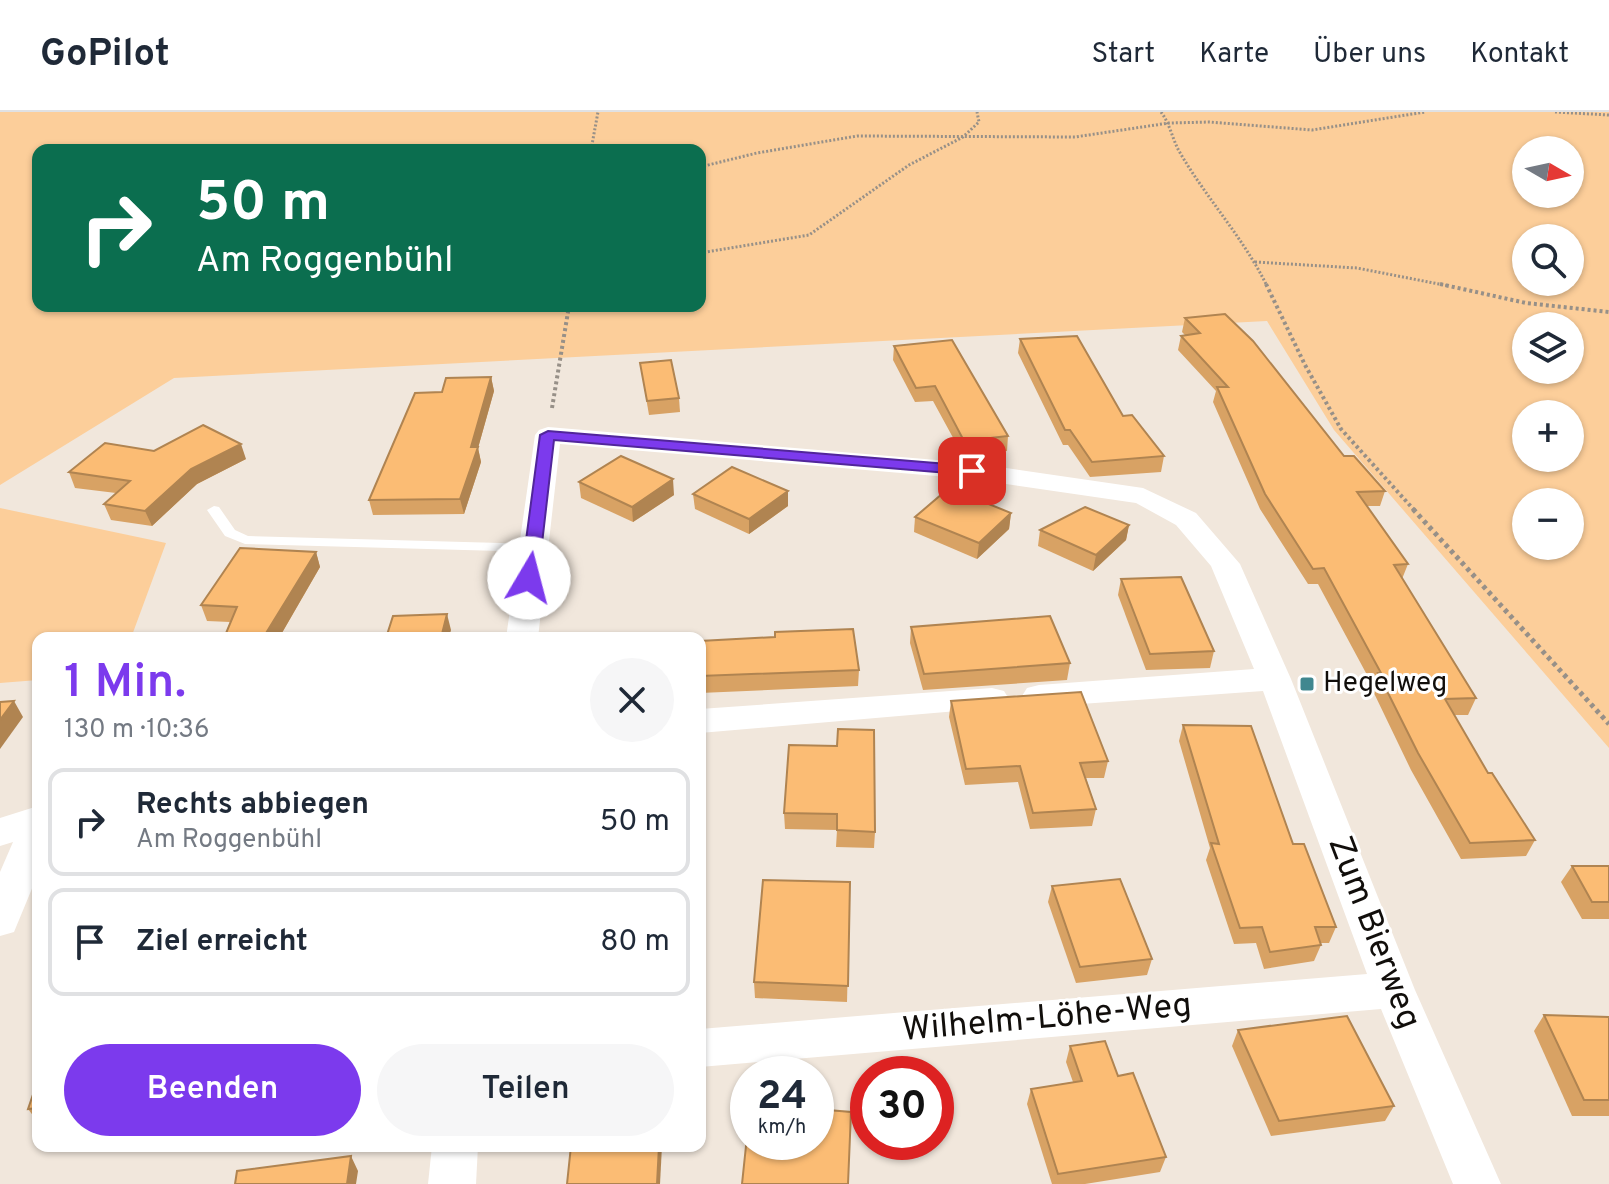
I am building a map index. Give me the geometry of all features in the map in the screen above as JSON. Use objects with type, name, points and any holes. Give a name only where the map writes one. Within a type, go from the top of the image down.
[{"type":"street","points":[[523,632],[548,435]]},
{"type":"street","name":"Zum Bierweg","points":[[548,435],[972,471],[1143,496],[1186,519],[1225,564],[1275,679],[1394,990],[1477,1184]]},
{"type":"street","points":[[706,721],[1275,679]]},
{"type":"street","points":[[0,832],[32,824]]},
{"type":"street","points":[[0,920],[32,838]]},
{"type":"street","name":"Wilhelm-Löhe-Weg","points":[[706,1047],[1394,990]]},
{"type":"street","points":[[452,1184],[455,1152]]},
{"type":"lane","points":[[214,510],[230,533],[245,540],[533,548]]},
{"type":"path","points":[[592,144],[598,112]]},
{"type":"path","points":[[706,252],[809,235],[909,165],[963,137],[979,122],[977,112]]},
{"type":"path","points":[[1161,112],[1169,123],[1178,149],[1255,262],[1305,365],[1341,429],[1609,724]]},
{"type":"path","points":[[706,166],[757,153],[857,136],[1075,137],[1169,123],[1209,122],[1312,130],[1425,112]]},
{"type":"path","points":[[1555,112],[1609,115]]},
{"type":"path","points":[[1255,262],[1389,272],[1470,293],[1575,311],[1609,312]]},
{"type":"path","points":[[548,435],[568,312]]},
{"type":"shaded area","points":[[0,112],[1609,112],[1609,748],[1334,430],[1267,321],[174,378],[0,485]]},
{"type":"shaded area","points":[[0,508],[166,543],[133,632],[32,632],[32,680],[0,683]]},
{"type":"building","points":[[1225,314],[1253,341],[1344,456],[1354,456],[1385,491],[1357,492],[1408,564],[1394,565],[1476,698],[1445,699],[1488,773],[1492,773],[1535,840],[1470,843],[1418,753],[1378,673],[1381,673],[1324,568],[1313,569],[1265,494],[1217,387],[1228,387],[1181,336],[1200,333],[1185,318]]},
{"type":"building","points":[[1077,336],[1123,416],[1132,415],[1164,456],[1092,462],[1070,430],[1065,430],[1020,339]]},
{"type":"building","points":[[952,340],[1008,436],[964,441],[935,386],[916,388],[894,346]]},
{"type":"building","points":[[671,360],[679,398],[647,401],[640,363]]},
{"type":"building","points":[[491,377],[471,447],[478,447],[460,499],[369,500],[415,393],[442,392],[446,378]]},
{"type":"building","points":[[203,425],[241,444],[191,469],[145,511],[104,504],[130,481],[69,472],[105,443],[154,451]]},
{"type":"building","points":[[621,456],[673,479],[632,507],[579,482]]},
{"type":"building","points":[[732,467],[788,491],[749,519],[693,494]]},
{"type":"building","points":[[949,488],[1011,513],[979,543],[915,517]]},
{"type":"building","points":[[1085,507],[1129,525],[1096,555],[1040,530]]},
{"type":"building","points":[[240,548],[316,552],[267,632],[227,632],[237,607],[201,605]]},
{"type":"building","points":[[1181,577],[1214,651],[1150,654],[1121,579]]},
{"type":"building","points":[[447,614],[442,632],[388,632],[393,616]]},
{"type":"building","points":[[1050,616],[1070,663],[924,674],[911,627]]},
{"type":"building","points":[[853,629],[859,670],[706,676],[706,641],[775,637],[775,632]]},
{"type":"building","points":[[1081,692],[1108,761],[1080,763],[1096,809],[1033,813],[1020,766],[966,769],[951,701]]},
{"type":"building","points":[[14,701],[0,720],[0,702]]},
{"type":"building","points":[[1183,725],[1251,726],[1293,844],[1304,844],[1336,927],[1315,927],[1321,945],[1270,952],[1262,927],[1240,928],[1211,843],[1219,844]]},
{"type":"building","points":[[838,729],[874,730],[875,832],[837,830],[837,814],[784,813],[789,745],[837,746]]},
{"type":"building","points":[[1572,866],[1609,866],[1609,902],[1592,902]]},
{"type":"building","points":[[1120,879],[1152,959],[1080,967],[1052,886]]},
{"type":"building","points":[[763,880],[850,882],[848,986],[754,982]]},
{"type":"building","points":[[1544,1015],[1609,1017],[1609,1100],[1584,1100]]},
{"type":"building","points":[[1347,1016],[1394,1106],[1279,1121],[1238,1030]]},
{"type":"building","points":[[1105,1041],[1118,1076],[1133,1073],[1166,1157],[1058,1174],[1031,1089],[1082,1081],[1070,1046]]},
{"type":"building","points":[[834,1111],[850,1112],[848,1184],[742,1184],[745,1160],[834,1160]]},
{"type":"building","points":[[570,1152],[659,1152],[657,1184],[567,1184]]},
{"type":"building","points":[[351,1156],[347,1184],[235,1184],[237,1171]]},
{"type":"place","name":"Hegelweg","points":[[1307,684]]},
{"type":"route","points":[[529,578],[548,435],[972,471]]}]
